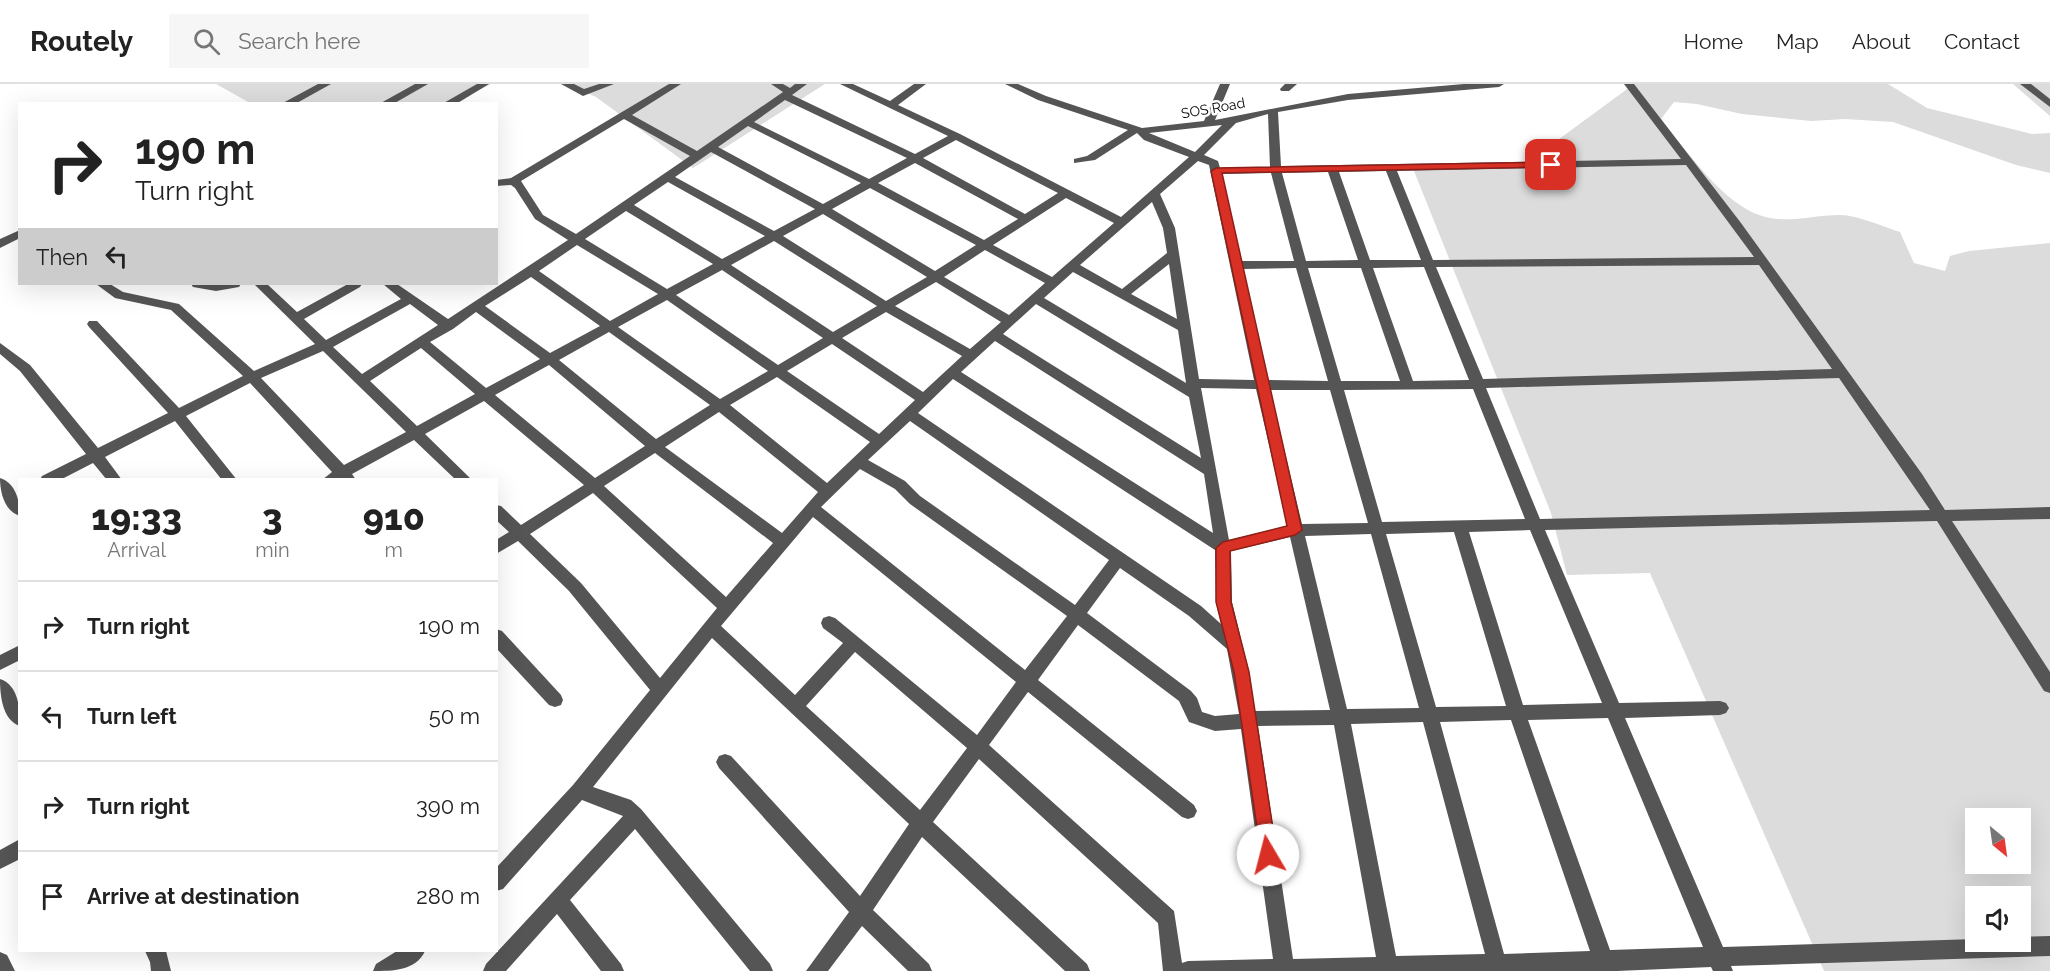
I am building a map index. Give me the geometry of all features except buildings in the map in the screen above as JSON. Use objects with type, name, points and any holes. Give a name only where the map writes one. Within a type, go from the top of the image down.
[{"type":"street","points":[[290,102],[326,84]]},
{"type":"street","points":[[388,102],[423,84]]},
{"type":"street","points":[[451,102],[484,84]]},
{"type":"street","points":[[566,84],[583,93],[609,84]]},
{"type":"street","points":[[498,183],[514,181],[676,84]]},
{"type":"street","points":[[776,84],[788,94],[915,158],[1026,219]]},
{"type":"street","points":[[360,381],[449,326],[531,271],[802,84]]},
{"type":"street","points":[[845,84],[859,86],[891,105],[956,136],[1121,222]]},
{"type":"street","points":[[891,105],[921,84]]},
{"type":"street","name":"SOS Road","points":[[1010,84],[1042,98],[1138,130],[1232,121],[1273,110],[1418,87],[1499,84]]},
{"type":"street","points":[[1209,123],[1216,101],[1225,84]]},
{"type":"street","points":[[1343,98],[1360,84]]},
{"type":"street","points":[[1629,84],[1842,373],[1940,515],[2050,686]]},
{"type":"street","points":[[2025,84],[2050,104]]},
{"type":"street","points":[[1273,110],[1276,170],[1498,967]]},
{"type":"street","points":[[626,116],[696,155]]},
{"type":"street","points":[[498,880],[579,791],[727,607],[827,491],[952,372],[1197,156],[1232,121]]},
{"type":"street","points":[[747,122],[869,183],[1053,282]]},
{"type":"street","points":[[1078,161],[1091,158],[1138,130],[1148,138],[1214,163],[1295,530],[1341,717],[1389,969]]},
{"type":"street","points":[[104,285],[119,295],[175,307],[252,377],[346,476],[415,432],[483,394],[956,136]]},
{"type":"street","points":[[710,147],[822,208],[1009,321]]},
{"type":"street","points":[[1216,171],[1688,162]]},
{"type":"street","points":[[1390,168],[1535,525],[1720,964]]},
{"type":"street","points":[[1332,169],[1408,385]]},
{"type":"street","points":[[666,176],[773,234],[886,306],[971,355]]},
{"type":"street","points":[[514,181],[524,189],[529,208],[539,217],[665,293],[879,441]]},
{"type":"street","points":[[1154,193],[1169,228],[1184,328],[1211,471],[1223,548],[1224,602],[1249,719],[1284,970]]},
{"type":"street","points":[[498,547],[720,405],[779,372],[833,337],[935,277],[1066,194]]},
{"type":"street","points":[[625,205],[720,263],[924,399]]},
{"type":"street","points":[[0,244],[18,234]]},
{"type":"street","points":[[1123,294],[1173,254]]},
{"type":"street","points":[[1235,265],[1761,261]]},
{"type":"street","points":[[1072,266],[1184,328]]},
{"type":"street","points":[[531,271],[720,405],[827,491]]},
{"type":"street","points":[[203,285],[216,287],[229,285]]},
{"type":"street","points":[[261,285],[463,478]]},
{"type":"street","points":[[297,318],[354,285]]},
{"type":"street","points":[[390,285],[449,326]]},
{"type":"street","points":[[1035,298],[1195,389],[1262,385],[1408,385],[1842,373]]},
{"type":"street","points":[[51,478],[252,377],[346,336],[410,299]]},
{"type":"street","points":[[477,307],[548,358],[656,447],[783,542]]},
{"type":"street","points":[[93,324],[177,414],[228,478]]},
{"type":"street","points":[[994,334],[1211,471]]},
{"type":"street","points":[[422,342],[594,485],[727,607]]},
{"type":"street","points":[[0,347],[25,368],[113,478]]},
{"type":"street","points":[[952,372],[1223,548],[1295,530],[2050,513]]},
{"type":"street","points":[[908,413],[1195,611],[1234,645]]},
{"type":"street","points":[[858,461],[900,485],[915,500],[1076,614],[1185,696],[1191,703],[1195,717],[1207,724],[1219,726],[1249,719],[1720,708]]},
{"type":"street","points":[[0,483],[12,501]]},
{"type":"street","points":[[812,508],[1188,811]]},
{"type":"street","points":[[498,512],[575,587],[660,690]]},
{"type":"street","points":[[1460,526],[1517,713],[1605,966]]},
{"type":"street","points":[[816,971],[861,911],[921,823],[1119,558]]},
{"type":"street","points":[[829,622],[979,747],[1167,918],[1173,971]]},
{"type":"street","points":[[711,627],[1080,971]]},
{"type":"street","points":[[498,638],[555,700]]},
{"type":"street","points":[[795,706],[854,642]]},
{"type":"street","points":[[0,663],[18,653]]},
{"type":"street","points":[[0,686],[18,716]]},
{"type":"street","points":[[725,762],[861,911],[922,971]]},
{"type":"street","points":[[579,791],[625,806],[635,814],[763,971]]},
{"type":"street","points":[[493,971],[559,901],[635,814]]},
{"type":"street","points":[[0,860],[18,849]]},
{"type":"street","points":[[559,901],[614,971]]},
{"type":"street","points":[[1188,971],[1720,964],[2050,946]]},
{"type":"street","points":[[156,952],[160,959],[161,971]]},
{"type":"street","points":[[383,971],[409,953]]},
{"type":"street","points":[[0,962],[5,971]]},
{"type":"shaded area","points":[[216,84],[491,84],[455,102],[248,102]]},
{"type":"shaded area","points":[[566,84],[825,84],[693,168],[596,97]]},
{"type":"shaded area","points":[[1634,84],[1888,84],[1927,108],[2032,134],[2050,133],[2050,173],[2016,165],[1893,122],[1845,119],[1811,121],[1742,114],[1697,104],[1674,102],[1661,119],[1706,175],[1734,200],[1762,216],[1790,219],[1846,215],[1861,219],[1900,232],[1914,263],[1945,271],[1950,256],[1969,251],[2050,243],[2050,971],[1824,971],[1650,573],[1567,575],[1551,513],[1412,166],[1521,167]]},
{"type":"shaded area","points":[[2013,84],[2050,84],[2050,116]]},
{"type":"route","points":[[1268,855],[1241,672],[1224,602],[1223,548],[1295,530],[1230,243],[1216,171],[1551,165]]}]
